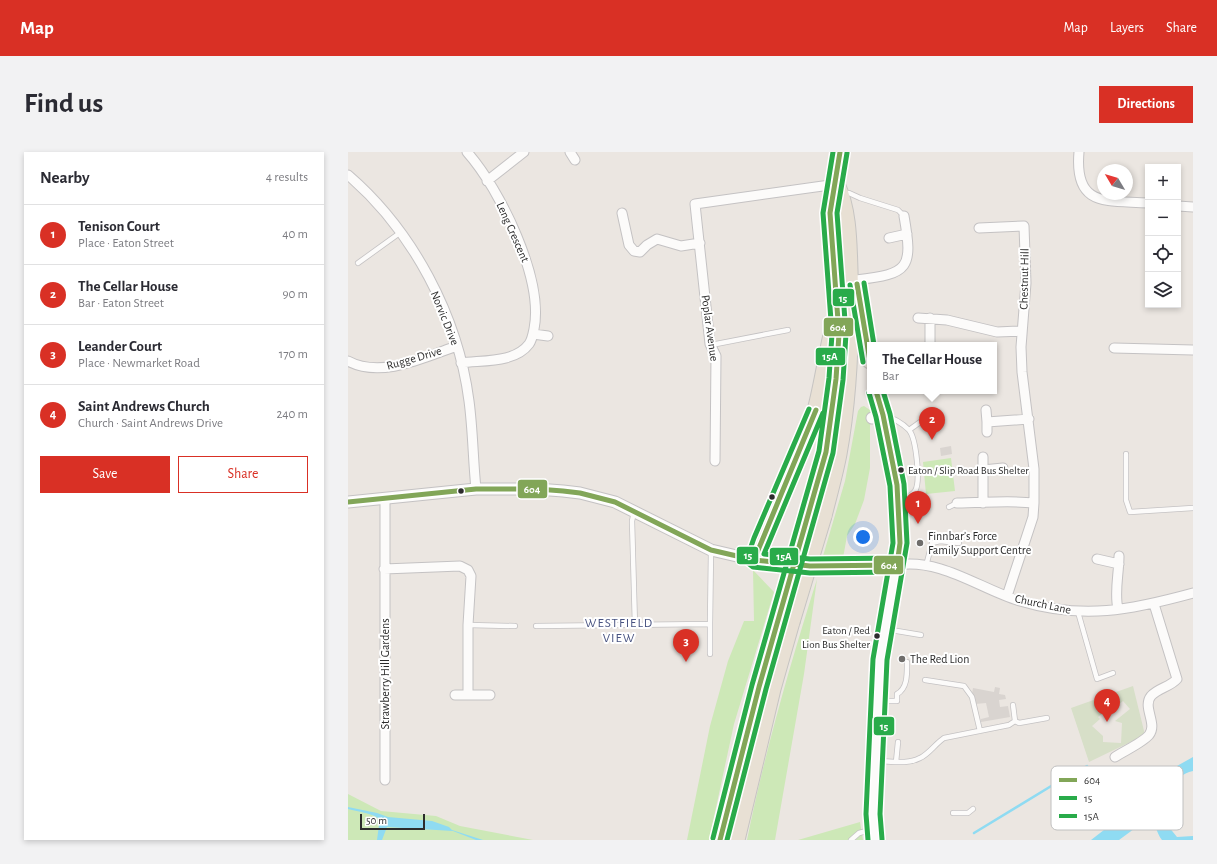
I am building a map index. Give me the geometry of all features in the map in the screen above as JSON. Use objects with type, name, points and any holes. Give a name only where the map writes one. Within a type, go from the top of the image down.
[{"type":"highway","points":[[840,152],[839,189],[867,344]]},
{"type":"highway","points":[[817,514],[833,405],[838,318],[830,213],[832,196],[839,189]]},
{"type":"highway","points":[[720,840],[759,687],[785,620],[817,514],[839,455],[848,389],[852,331],[849,240]]},
{"type":"highway","points":[[754,560],[765,529],[806,440],[819,403],[834,323],[838,318]]},
{"type":"highway","points":[[876,394],[879,414]]},
{"type":"highway","points":[[737,840],[773,689],[785,620]]},
{"type":"street","name":"Leng Crescent","points":[[462,363],[512,356],[522,351],[530,343],[533,334],[536,307],[527,264],[510,222],[487,181],[467,152]]},
{"type":"street","points":[[487,181],[524,152]]},
{"type":"street","points":[[570,152],[575,160]]},
{"type":"street","points":[[1080,152],[1078,170],[1082,183],[1091,194],[1105,201],[1145,203]]},
{"type":"street","name":"Norvic Drive","points":[[348,175],[382,207],[401,232],[442,305],[462,363],[469,400],[476,489]]},
{"type":"street","name":"Poplar Avenue","points":[[715,461],[716,356],[711,345],[695,204],[839,189]]},
{"type":"street","points":[[1181,206],[1193,207]]},
{"type":"street","points":[[622,213],[629,246],[634,251],[640,252],[647,245],[657,239],[681,246],[700,243]]},
{"type":"street","points":[[856,280],[882,277],[893,274],[906,262],[909,249],[904,216]]},
{"type":"street","name":"Chestnut Hill","points":[[979,228],[1028,226],[1021,331],[1022,372],[1034,469],[1034,503],[1033,517],[1006,596]]},
{"type":"street","points":[[889,238],[907,234]]},
{"type":"street","points":[[918,318],[947,320],[997,332],[1021,331]]},
{"type":"street","points":[[930,318],[930,342]]},
{"type":"street","points":[[533,334],[548,336]]},
{"type":"street","name":"Rugge Drive","points":[[348,361],[363,366],[384,368],[457,346]]},
{"type":"street","points":[[1114,348],[1193,350]]},
{"type":"street","points":[[986,410],[987,432]]},
{"type":"street","points":[[876,840],[873,814],[878,701],[884,629],[900,543],[897,485],[879,414]]},
{"type":"street","points":[[987,422],[1029,419]]},
{"type":"street","points":[[983,457],[983,503]]},
{"type":"street","points":[[983,470],[1003,468]]},
{"type":"street","points":[[348,502],[476,489],[537,489],[574,492],[615,502],[711,550],[754,560],[810,566],[896,565]]},
{"type":"street","name":"Strawberry Hill Gardens","points":[[384,499],[385,780]]},
{"type":"street","points":[[953,505],[1004,500],[1034,503]]},
{"type":"street","points":[[1097,559],[1119,560],[1115,594],[1118,609]]},
{"type":"street","name":"Church Lane","points":[[896,565],[909,563],[951,572],[1006,596],[1049,608],[1078,612],[1105,612],[1154,604],[1193,593]]},
{"type":"street","points":[[384,569],[460,566],[468,570],[471,576],[468,625],[468,695]]},
{"type":"street","points":[[1115,758],[1149,735],[1152,728],[1148,703],[1151,696],[1172,684],[1177,679],[1154,604]]},
{"type":"street","points":[[455,696],[490,695]]},
{"type":"lane","points":[[839,189],[860,198],[898,210],[904,216]]},
{"type":"lane","points":[[358,263],[401,232]]},
{"type":"lane","points":[[711,345],[788,330]]},
{"type":"lane","points":[[879,414],[894,419],[908,430],[912,437],[918,484],[914,492],[898,503]]},
{"type":"lane","points":[[908,430],[923,420]]},
{"type":"lane","points":[[1126,454],[1126,500],[1130,512],[1193,508]]},
{"type":"lane","points":[[635,511],[632,521],[635,626]]},
{"type":"lane","points":[[926,566],[932,543],[940,541],[959,543]]},
{"type":"lane","points":[[710,654],[711,550]]},
{"type":"lane","points":[[1078,612],[1096,679],[1113,673]]},
{"type":"lane","points":[[536,626],[710,624]]},
{"type":"lane","points":[[468,625],[515,626]]},
{"type":"lane","points":[[884,629],[921,635]]},
{"type":"lane","points":[[878,701],[897,701],[897,694],[902,691],[907,678],[907,662]]},
{"type":"lane","points":[[924,680],[964,686],[972,697],[980,731]]},
{"type":"lane","points":[[1013,705],[1015,721]]},
{"type":"lane","points":[[1015,721],[1019,723],[1046,718]]},
{"type":"lane","points":[[875,761],[896,762],[920,758],[934,744],[944,738],[1005,726],[1012,724],[1015,721]]},
{"type":"lane","points":[[896,762],[898,742]]},
{"type":"lane","points":[[953,813],[968,813],[973,809]]},
{"type":"lane","points":[[851,840],[859,833],[874,829]]},
{"type":"green space","points":[[864,406],[870,410],[870,468],[864,500],[855,524],[847,536],[843,558],[823,556],[845,481],[858,411]]},
{"type":"green space","points":[[951,458],[955,491],[926,494],[923,462]]},
{"type":"green space","points":[[753,570],[774,592],[734,724],[709,840],[687,840],[710,726],[728,661],[744,621],[754,621]]},
{"type":"green space","points":[[817,579],[804,674],[775,840],[747,840],[779,708]]},
{"type":"green space","points":[[1133,686],[1145,735],[1089,762],[1071,708]],"holes":[[[1123,701],[1130,709],[1115,721],[1122,723],[1121,743],[1103,742],[1103,736],[1092,726],[1100,719],[1098,717],[1103,713],[1105,715]]]},
{"type":"green space","points":[[348,794],[381,811],[436,816],[460,826],[533,840],[348,840]]},
{"type":"green space","points":[[860,822],[863,840],[798,840]]},
{"type":"shaded area","points":[[951,446],[952,454],[941,456],[940,448]]},
{"type":"shaded area","points":[[995,687],[1000,688],[999,694],[1005,695],[1006,699],[999,700],[1000,707],[1008,706],[1010,717],[981,722],[981,719],[989,717],[986,703],[975,704],[972,694],[973,688],[994,692]]},
{"type":"water","points":[[1193,757],[1193,771],[1183,775],[1183,766],[1177,766]]},
{"type":"water","points":[[348,807],[377,813],[388,817],[432,821],[449,827],[452,830],[483,840],[476,840],[453,831],[387,827],[382,840],[377,840],[379,825],[382,822],[376,817],[348,809]]},
{"type":"water","points":[[1104,830],[1133,830],[1119,840],[1091,840]]},
{"type":"water","points":[[1156,830],[1171,830],[1177,837],[1193,836],[1193,840],[1162,840]]},
{"type":"waterway","points":[[974,833],[1051,786]]},
{"type":"transit line","name":"15A","points":[[713,838],[752,685],[819,451],[829,378],[832,334],[823,213],[833,152]]},
{"type":"transit line","name":"604","points":[[720,840],[759,687],[826,452],[836,379],[839,334],[830,213],[840,152]]},
{"type":"transit line","name":"15","points":[[727,840],[766,689],[833,453],[843,380],[846,334],[837,213],[847,153]]},
{"type":"transit line","name":"15A","points":[[864,283],[874,342]]},
{"type":"transit line","name":"604","points":[[857,284],[867,343]]},
{"type":"transit line","name":"15","points":[[850,285],[863,362]]},
{"type":"transit line","name":"15A","points":[[868,840],[866,814],[873,659],[893,543],[890,486],[876,417],[869,394]]},
{"type":"transit line","name":"604","points":[[348,502],[476,489],[537,489],[563,491],[580,493],[615,502],[711,550],[754,560],[810,566],[897,565],[900,543],[897,485],[883,415],[877,394]]},
{"type":"transit line","name":"15","points":[[882,839],[880,814],[887,660],[907,543],[904,484],[890,414],[884,394]]},
{"type":"transit line","name":"15","points":[[809,409],[754,538],[747,558],[748,563],[753,567],[810,573],[897,572]]},
{"type":"transit line","name":"604","points":[[754,560],[816,410]]},
{"type":"transit line","name":"15A","points":[[823,413],[764,554],[810,559],[897,558]]},
{"type":"place","name":"The Cellar House","points":[[932,440]]},
{"type":"place","name":"Eaton / Slip Road Bus Shelter","points":[[901,470]]},
{"type":"place","name":"Tenison Court","points":[[918,524]]},
{"type":"place","name":"Finnbar’s Force Family Support Centre","points":[[920,543]]},
{"type":"place","name":"Eaton / Red Lion Bus Shelter","points":[[877,636]]},
{"type":"place","name":"The Red Lion","points":[[902,659]]},
{"type":"place","name":"Leander Court","points":[[686,662]]},
{"type":"place","name":"Saint Andrews Church","points":[[1107,722]]},
{"type":"district","name":"WESTFIELD VIEW","points":[[619,630]]}]
